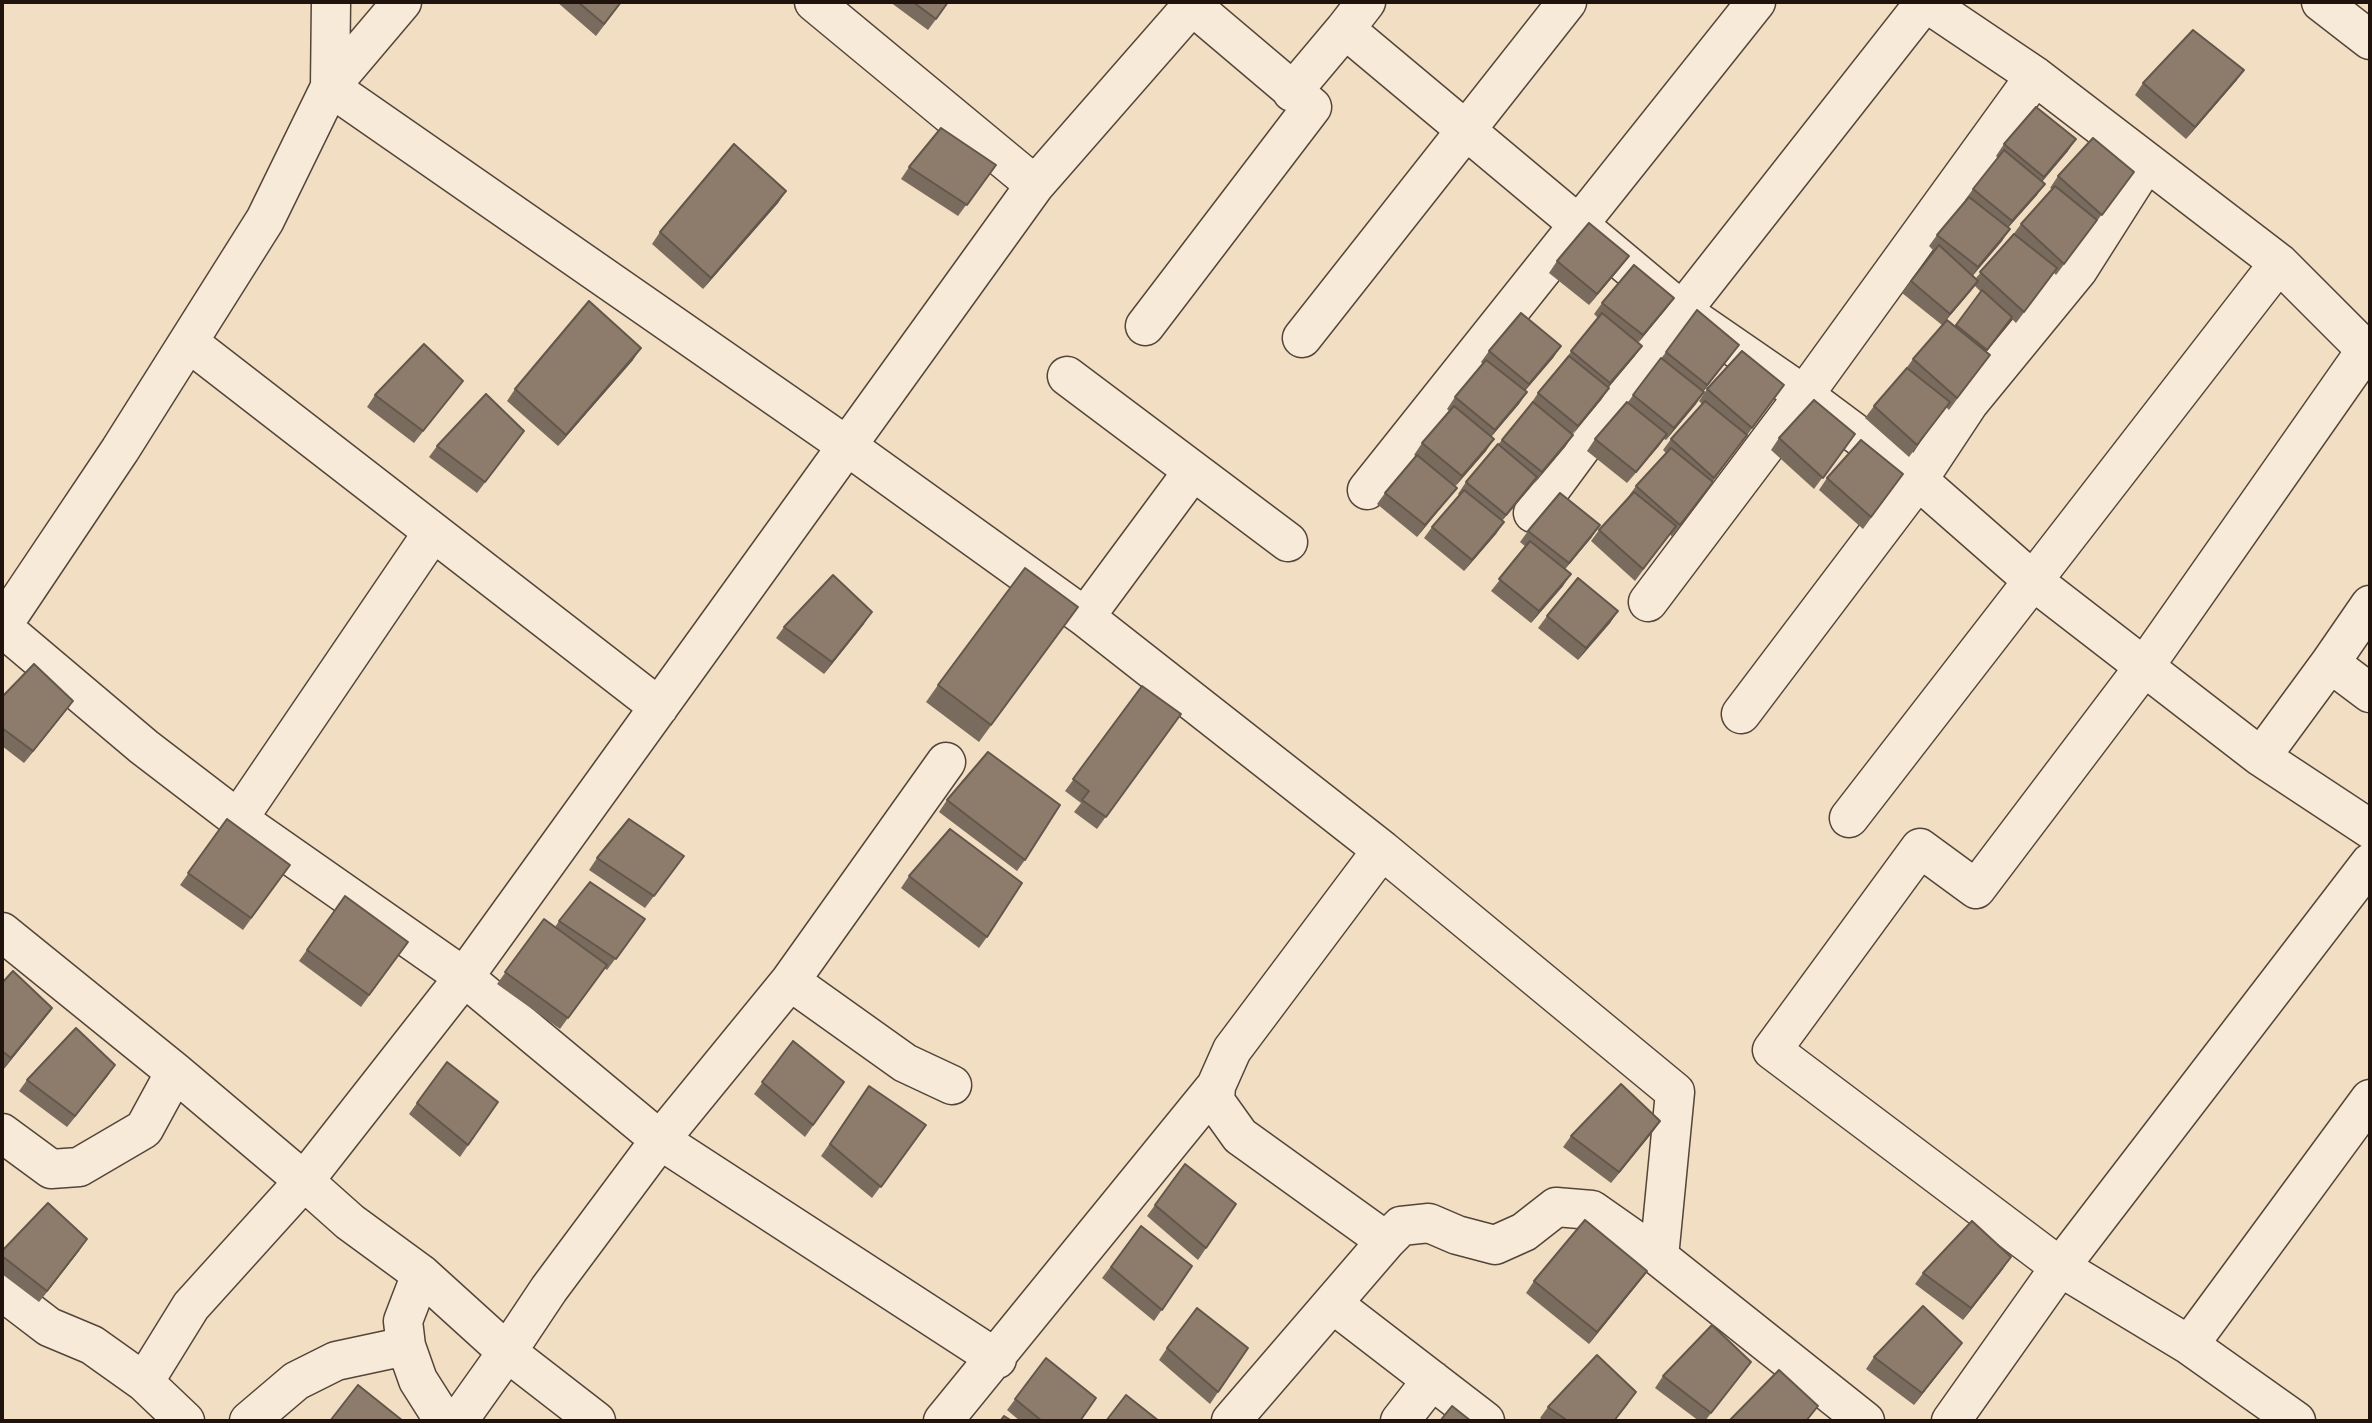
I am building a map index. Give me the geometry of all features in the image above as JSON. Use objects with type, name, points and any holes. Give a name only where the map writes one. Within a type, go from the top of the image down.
[{"type":"street","points":[[330,87],[331,2]]},
{"type":"street","points":[[402,2],[330,87],[265,220],[120,450],[2,627],[144,747],[238,819],[464,977],[660,1140],[997,1359]]},
{"type":"street","points":[[814,2],[1035,185]]},
{"type":"street","points":[[1301,338],[1567,2]]},
{"type":"street","points":[[1367,490],[1756,2]]},
{"type":"street","points":[[1533,513],[1682,311],[1925,2],[2035,76],[2279,262],[2368,352],[2144,667],[1976,889],[1920,848],[1772,1050],[2060,1267],[2189,1345],[2296,1421]]},
{"type":"street","points":[[2321,2],[2370,40]]},
{"type":"street","points":[[145,1382],[191,1306],[304,1181],[464,977],[1035,185],[1192,3],[1312,107],[1144,326]]},
{"type":"street","points":[[1292,92],[1356,15],[1467,129],[1682,311],[1804,395],[1918,480],[2032,580],[2261,757],[2370,829]]},
{"type":"street","points":[[1648,602],[1804,395],[2035,76]]},
{"type":"street","points":[[330,87],[847,446],[1085,617],[1382,850],[1675,1092],[1660,1257]]},
{"type":"street","points":[[1741,714],[1918,480],[1969,403],[2078,270],[2146,163]]},
{"type":"street","points":[[1849,818],[2279,262]]},
{"type":"street","points":[[188,342],[659,707]]},
{"type":"street","points":[[1067,376],[1288,542]]},
{"type":"street","points":[[1085,617],[1193,471]]},
{"type":"street","points":[[238,819],[433,532]]},
{"type":"street","points":[[2261,757],[2370,605]]},
{"type":"street","points":[[2330,663],[2370,694]]},
{"type":"street","points":[[457,1421],[549,1289],[660,1140],[790,981],[946,762]]},
{"type":"street","points":[[943,1421],[997,1359],[1216,1086],[1232,1050],[1382,850]]},
{"type":"street","points":[[1951,1421],[2060,1267],[2370,863]]},
{"type":"street","points":[[2,932],[175,1072],[350,1222],[421,1274],[507,1352],[596,1421]]},
{"type":"street","points":[[790,981],[905,1063],[951,1085]]},
{"type":"street","points":[[2,1133],[51,1169],[79,1167],[144,1129],[175,1072]]},
{"type":"street","points":[[1216,1086],[1215,1101],[1240,1136],[1386,1241]]},
{"type":"street","points":[[2189,1345],[2370,1100]]},
{"type":"street","points":[[1231,1421],[1401,1226],[1429,1223],[1457,1235],[1495,1245],[1524,1232],[1556,1207],[1591,1210],[1660,1257],[1865,1421]]},
{"type":"street","points":[[421,1274],[403,1321],[406,1346],[418,1380],[444,1421]]},
{"type":"street","points":[[2,1291],[49,1327],[92,1345],[145,1382],[186,1421]]},
{"type":"street","points":[[1333,1304],[1485,1421]]},
{"type":"street","points":[[248,1421],[296,1381],[335,1361],[406,1346]]},
{"type":"street","points":[[1399,1421],[1432,1380]]},
{"type":"building","points":[[578,2],[621,2],[604,24]]},
{"type":"building","points":[[913,2],[948,2],[936,19]]},
{"type":"building","points":[[2193,30],[2244,70],[2195,127],[2143,83]]},
{"type":"building","points":[[2036,107],[2076,139],[2044,177],[2004,144]]},
{"type":"building","points":[[941,128],[996,165],[967,205],[909,167]]},
{"type":"building","points":[[2093,138],[2134,172],[2102,215],[2058,176]]},
{"type":"building","points":[[734,144],[786,191],[711,278],[660,232]]},
{"type":"building","points":[[2004,150],[2045,184],[2012,221],[1973,189]]},
{"type":"building","points":[[2055,186],[2097,220],[2064,264],[2021,224]]},
{"type":"building","points":[[1969,197],[2010,229],[1978,267],[1937,235]]},
{"type":"building","points":[[1589,223],[1629,256],[1597,294],[1557,261]]},
{"type":"building","points":[[2014,234],[2057,268],[2024,312],[1980,272]]},
{"type":"building","points":[[1939,245],[1978,281],[1950,314],[1911,281]]},
{"type":"building","points":[[1634,265],[1674,298],[1643,335],[1602,303]]},
{"type":"building","points":[[1982,290],[2012,317],[1987,350],[1956,325]]},
{"type":"building","points":[[589,301],[641,348],[566,435],[515,389]]},
{"type":"building","points":[[1697,310],[1739,345],[1707,385],[1666,352]]},
{"type":"building","points":[[1521,313],[1561,346],[1529,384],[1489,351]]},
{"type":"building","points":[[1602,313],[1642,346],[1610,383],[1571,351]]},
{"type":"building","points":[[1947,320],[1990,355],[1957,398],[1913,359]]},
{"type":"building","points":[[424,344],[463,381],[423,431],[375,395]]},
{"type":"building","points":[[1742,351],[1784,385],[1752,428],[1707,389]]},
{"type":"building","points":[[1569,356],[1609,388],[1578,426],[1538,393]]},
{"type":"building","points":[[1661,358],[1704,392],[1674,428],[1633,395]]},
{"type":"building","points":[[1486,360],[1527,392],[1495,430],[1455,397]]},
{"type":"building","points":[[1907,368],[1950,402],[1917,445],[1874,406]]},
{"type":"building","points":[[486,394],[524,431],[485,482],[437,446]]},
{"type":"building","points":[[1814,400],[1855,434],[1823,478],[1779,438]]},
{"type":"building","points":[[1705,401],[1747,435],[1714,478],[1671,439]]},
{"type":"building","points":[[1533,402],[1573,435],[1542,472],[1502,440]]},
{"type":"building","points":[[1627,402],[1667,434],[1636,472],[1595,439]]},
{"type":"building","points":[[1454,406],[1494,439],[1462,476],[1422,443]]},
{"type":"building","points":[[1861,440],[1903,474],[1871,517],[1827,478]]},
{"type":"building","points":[[1498,444],[1537,477],[1506,515],[1466,482]]},
{"type":"building","points":[[1671,448],[1713,482],[1680,525],[1636,486]]},
{"type":"building","points":[[1417,455],[1457,488],[1425,525],[1385,493]]},
{"type":"building","points":[[1464,490],[1504,522],[1472,560],[1432,527]]},
{"type":"building","points":[[1634,492],[1676,526],[1643,569],[1599,530]]},
{"type":"building","points":[[1560,493],[1600,525],[1569,563],[1528,531]]},
{"type":"building","points":[[1530,541],[1571,574],[1539,611],[1499,579]]},
{"type":"building","points":[[1025,568],[1078,607],[991,725],[938,685]]},
{"type":"building","points":[[833,575],[872,612],[832,662],[784,627]]},
{"type":"building","points":[[1578,578],[1618,611],[1586,648],[1547,616]]},
{"type":"building","points":[[34,664],[73,701],[33,751],[2,728],[2,697]]},
{"type":"building","points":[[1142,686],[1181,714],[1106,817],[1082,800],[1089,791],[1073,779]]},
{"type":"building","points":[[988,752],[1060,805],[1025,860],[947,800]]},
{"type":"building","points":[[227,819],[290,865],[251,918],[188,873]]},
{"type":"building","points":[[629,819],[684,856],[654,896],[597,858]]},
{"type":"building","points":[[950,829],[1022,883],[987,937],[909,876]]},
{"type":"building","points":[[590,882],[645,919],[616,959],[559,921]]},
{"type":"building","points":[[345,896],[408,942],[369,995],[307,950]]},
{"type":"building","points":[[544,919],[607,965],[568,1018],[505,972]]},
{"type":"building","points":[[13,971],[52,1008],[11,1058],[2,1051],[2,983]]},
{"type":"building","points":[[76,1028],[115,1065],[75,1116],[27,1080]]},
{"type":"building","points":[[793,1041],[844,1082],[813,1125],[762,1082]]},
{"type":"building","points":[[447,1062],[498,1102],[468,1145],[417,1103]]},
{"type":"building","points":[[1621,1084],[1660,1121],[1619,1172],[1571,1136]]},
{"type":"building","points":[[869,1086],[926,1125],[881,1187],[830,1144]]},
{"type":"building","points":[[1185,1164],[1236,1204],[1206,1248],[1155,1205]]},
{"type":"building","points":[[48,1203],[87,1239],[47,1291],[2,1256],[2,1251]]},
{"type":"building","points":[[1585,1220],[1647,1271],[1597,1332],[1534,1281]]},
{"type":"building","points":[[1972,1221],[2011,1257],[1971,1308],[1923,1273]]},
{"type":"building","points":[[1141,1226],[1192,1266],[1162,1310],[1111,1267]]},
{"type":"building","points":[[1923,1306],[1962,1343],[1922,1393],[1874,1357]]},
{"type":"building","points":[[1197,1308],[1248,1348],[1218,1392],[1167,1348]]},
{"type":"building","points":[[1712,1325],[1751,1362],[1711,1413],[1663,1376]]},
{"type":"building","points":[[1597,1355],[1636,1392],[1614,1421],[1568,1421],[1548,1407]]},
{"type":"building","points":[[1046,1358],[1096,1398],[1080,1421],[1042,1421],[1015,1399]]},
{"type":"building","points":[[1779,1370],[1818,1406],[1806,1421],[1729,1421]]},
{"type":"building","points":[[358,1385],[403,1421],[330,1421]]},
{"type":"building","points":[[1126,1395],[1159,1421],[1106,1421]]},
{"type":"building","points":[[1452,1406],[1471,1421],[1440,1421]]}]
